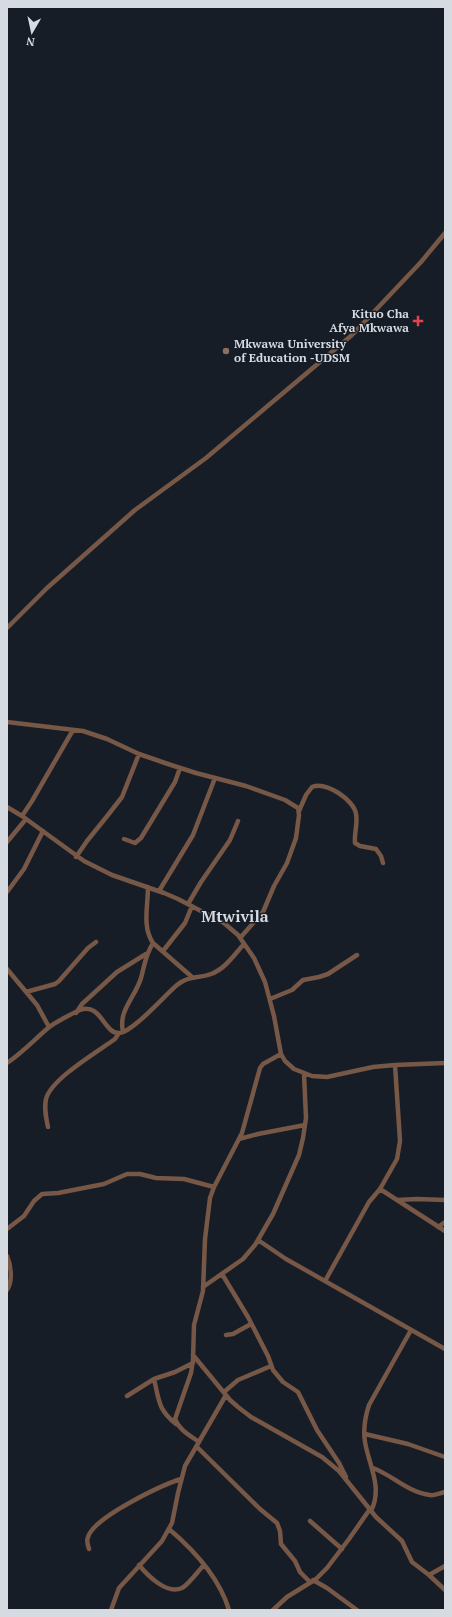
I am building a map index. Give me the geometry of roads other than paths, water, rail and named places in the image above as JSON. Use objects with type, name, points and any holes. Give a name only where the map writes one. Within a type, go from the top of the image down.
[{"type":"street","points":[[7,628],[47,588],[135,510],[206,458],[352,335],[445,233]]},
{"type":"street","points":[[7,722],[73,730],[94,735],[139,754],[180,768],[246,786],[285,800],[296,806],[299,811]]},
{"type":"street","points":[[7,841],[24,817],[73,730]]},
{"type":"street","points":[[76,857],[90,836],[122,797],[139,754]]},
{"type":"street","points":[[124,838],[135,843],[141,838],[175,782],[180,768]]},
{"type":"street","points":[[159,891],[193,835],[215,778]]},
{"type":"street","points":[[240,938],[263,912],[274,886],[287,864],[296,838],[299,811],[306,795],[312,787],[322,785],[350,802],[357,817],[355,843],[360,846],[375,849],[380,853],[383,863]]},
{"type":"street","points":[[7,807],[24,817],[76,857],[112,875],[159,891],[224,923],[240,938],[254,958],[266,982],[281,1054],[289,1065],[304,1074],[327,1077],[373,1067],[445,1063]]},
{"type":"street","points":[[163,952],[185,923],[190,905],[201,882],[230,840],[238,821]]},
{"type":"street","points":[[7,892],[24,869],[43,831]]},
{"type":"street","points":[[148,887],[146,925],[149,937],[153,943],[192,977]]},
{"type":"street","points":[[26,992],[55,984],[88,948],[96,942]]},
{"type":"street","points":[[121,1033],[123,1012],[141,979],[146,954],[153,943]]},
{"type":"street","points":[[48,1127],[45,1112],[46,1098],[62,1076],[113,1041],[121,1033],[127,1031],[176,986],[188,978],[204,976],[216,971],[230,960],[244,944]]},
{"type":"street","points":[[76,1013],[82,1004],[118,972],[146,954]]},
{"type":"street","points":[[270,999],[292,990],[303,980],[319,977],[334,971],[357,955]]},
{"type":"street","points":[[7,969],[42,1012],[49,1027]]},
{"type":"street","points":[[7,1063],[49,1027],[82,1010],[91,1010],[96,1013],[112,1031],[121,1033]]},
{"type":"street","points":[[176,1424],[176,1413],[189,1381],[193,1363],[194,1325],[203,1287],[206,1225],[210,1198],[214,1187],[239,1140],[260,1068],[263,1064],[281,1054]]},
{"type":"street","points":[[325,1281],[369,1202],[380,1189],[397,1159],[399,1147],[395,1065]]},
{"type":"street","points":[[203,1287],[243,1259],[258,1240],[273,1214],[300,1155],[305,1125],[304,1074]]},
{"type":"street","points":[[239,1140],[258,1134],[305,1125]]},
{"type":"street","points":[[7,1229],[24,1216],[34,1201],[42,1194],[58,1193],[104,1184],[127,1174],[140,1174],[156,1178],[184,1179],[214,1187]]},
{"type":"street","points":[[380,1189],[445,1231]]},
{"type":"street","points":[[397,1200],[445,1200]]},
{"type":"street","points":[[438,1227],[445,1222]]},
{"type":"street","points":[[258,1240],[325,1281],[445,1349]]},
{"type":"street","points":[[7,1256],[11,1278],[7,1290]]},
{"type":"street","points":[[222,1274],[251,1324],[268,1356],[271,1366],[283,1382],[298,1392],[317,1430],[344,1472],[346,1479]]},
{"type":"street","points":[[226,1336],[233,1334],[251,1324]]},
{"type":"street","points":[[273,1610],[287,1597],[327,1568],[373,1506],[376,1490],[373,1468],[366,1447],[366,1415],[411,1330]]},
{"type":"street","points":[[193,1355],[225,1394],[251,1417],[322,1457],[339,1471],[370,1510],[402,1541],[412,1562],[445,1590]]},
{"type":"street","points":[[127,1396],[154,1379],[175,1372],[193,1363]]},
{"type":"street","points":[[111,1610],[119,1588],[162,1541],[169,1529],[185,1466],[225,1394],[238,1380],[271,1366]]},
{"type":"street","points":[[154,1379],[162,1409],[168,1417],[198,1444],[260,1509],[277,1523],[280,1531],[281,1544],[295,1561],[300,1572],[311,1581],[327,1588],[357,1610]]},
{"type":"street","points":[[365,1434],[403,1443],[445,1457]]},
{"type":"street","points":[[373,1468],[386,1473],[416,1491],[424,1494],[430,1496],[445,1492]]},
{"type":"street","points":[[88,1549],[87,1541],[89,1534],[108,1516],[118,1509],[181,1479]]},
{"type":"street","points":[[310,1521],[342,1549]]},
{"type":"street","points":[[169,1529],[179,1537],[216,1579],[228,1609]]},
{"type":"street","points":[[139,1566],[155,1582],[162,1586],[176,1589],[182,1588],[204,1565]]},
{"type":"street","points":[[429,1575],[445,1566]]},
{"type":"place","name":"Kituo Cha Afya Mkwawa","points":[[418,321]]},
{"type":"place","name":"Mkwawa University of Education -UDSM","points":[[226,351]]},
{"type":"district","name":"Mtwivila","points":[[235,916]]}]
